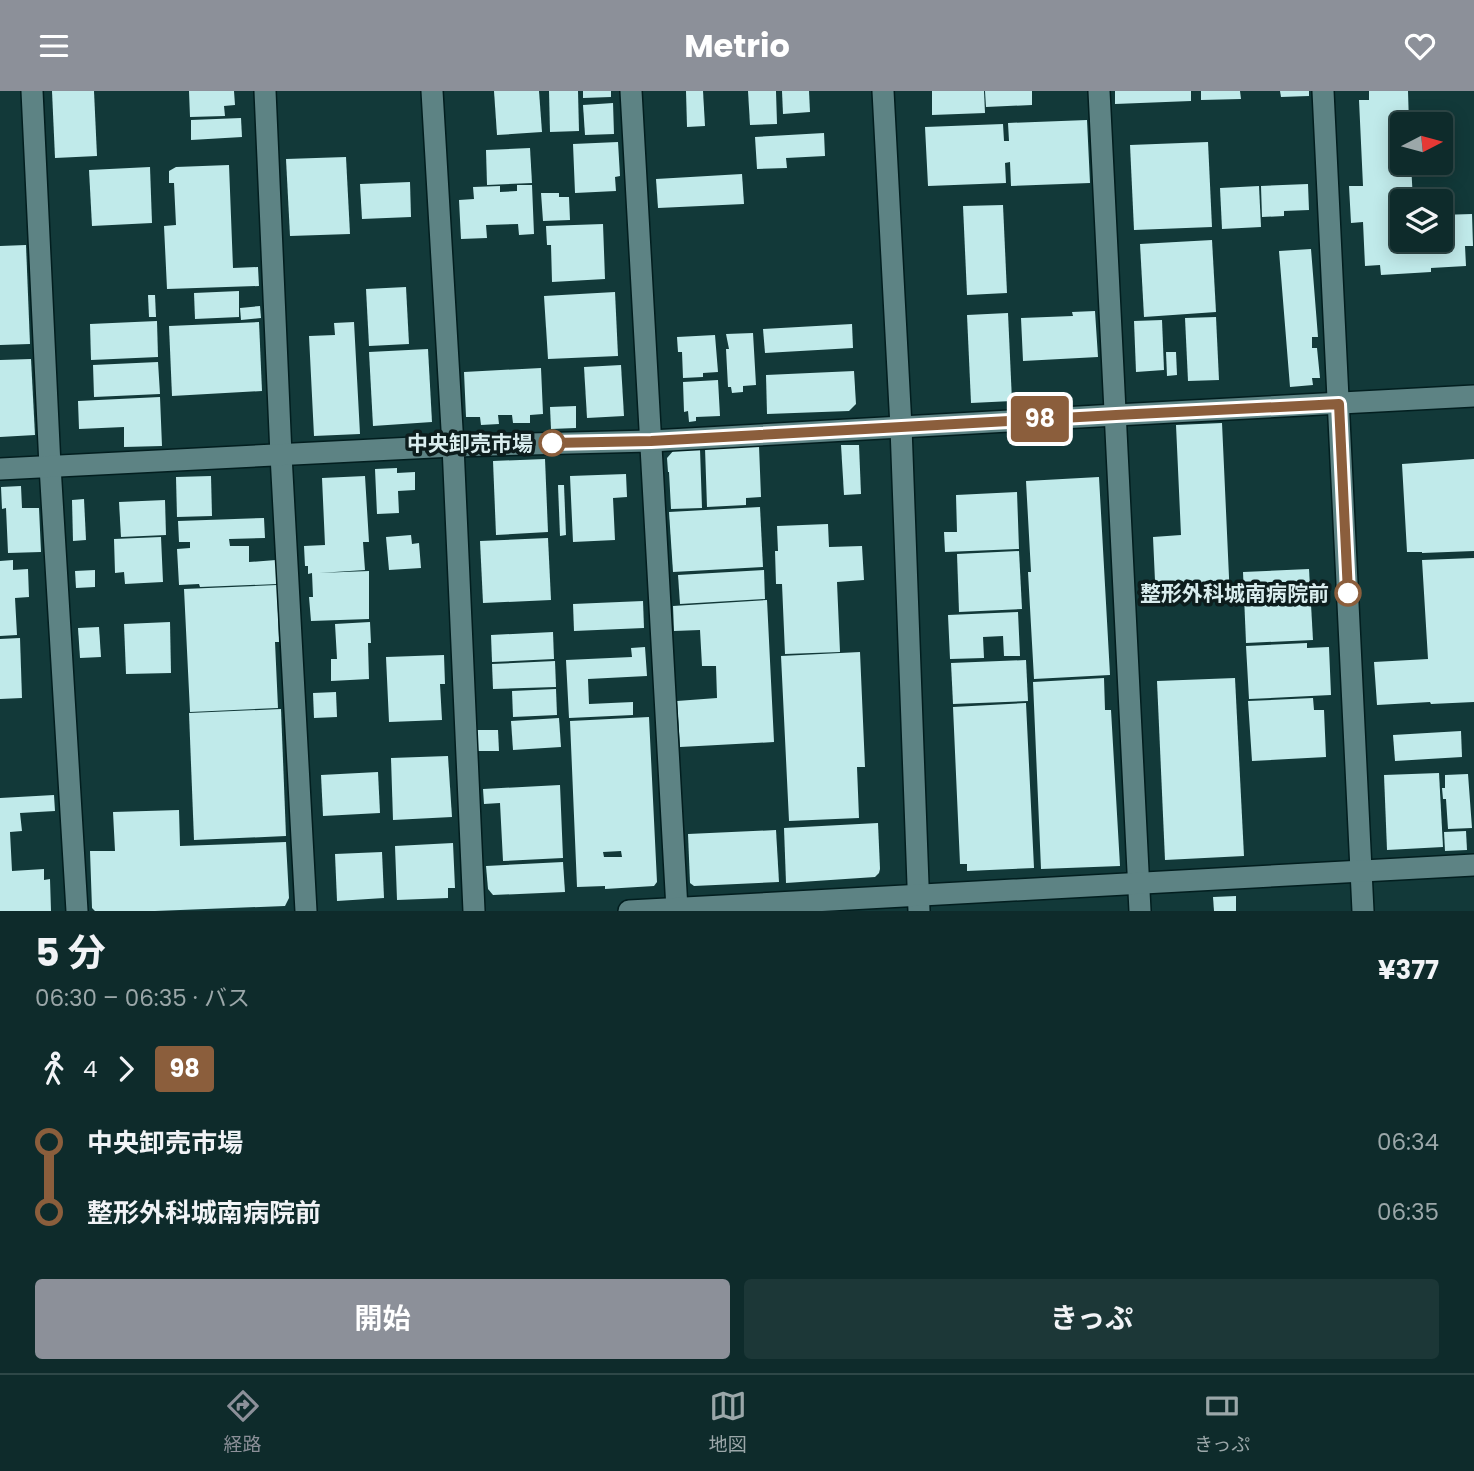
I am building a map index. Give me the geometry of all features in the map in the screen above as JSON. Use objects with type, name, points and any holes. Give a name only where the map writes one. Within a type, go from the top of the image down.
[{"type":"street","points":[[32,91],[50,465],[77,911]]},
{"type":"street","points":[[265,91],[281,455],[306,911]]},
{"type":"street","points":[[432,91],[453,446],[474,911]]},
{"type":"street","points":[[631,91],[677,909]]},
{"type":"street","points":[[883,91],[901,427],[919,903]]},
{"type":"street","points":[[1099,91],[1140,911]]},
{"type":"street","points":[[1323,91],[1363,911]]},
{"type":"street","points":[[0,469],[453,446],[651,441],[1474,396]]},
{"type":"street","points":[[629,911],[919,903],[1138,883],[1474,865]]},
{"type":"building","points":[[52,91],[94,91],[97,156],[55,158]]},
{"type":"building","points":[[189,91],[234,91],[235,105],[224,106],[225,116],[190,117]]},
{"type":"building","points":[[494,91],[539,91],[542,132],[497,135]]},
{"type":"building","points":[[549,91],[578,91],[579,131],[550,132]]},
{"type":"building","points":[[583,91],[611,91],[611,97],[583,98]]},
{"type":"building","points":[[686,91],[703,91],[705,126],[687,127]]},
{"type":"building","points":[[748,91],[776,91],[777,124],[750,125]]},
{"type":"building","points":[[782,91],[809,91],[810,112],[783,114]]},
{"type":"building","points":[[932,91],[984,91],[985,113],[932,115]]},
{"type":"building","points":[[985,91],[1032,91],[1032,105],[986,107]]},
{"type":"building","points":[[1115,91],[1191,91],[1191,101],[1115,104]]},
{"type":"building","points":[[1201,91],[1240,91],[1241,99],[1201,100]]},
{"type":"building","points":[[1280,91],[1309,91],[1309,96],[1281,97]]},
{"type":"building","points":[[1369,91],[1408,91],[1409,112],[1390,112],[1390,175],[1412,175],[1412,189],[1390,189],[1390,252],[1453,252],[1453,215],[1472,214],[1473,246],[1465,246],[1466,266],[1431,268],[1431,272],[1381,275],[1380,265],[1365,266],[1363,222],[1351,223],[1349,186],[1363,186],[1359,100],[1369,100]]},
{"type":"building","points":[[613,103],[614,134],[585,135],[583,105]]},
{"type":"building","points":[[241,118],[242,137],[191,140],[191,120]]},
{"type":"building","points":[[1087,120],[1090,183],[1011,186],[1010,162],[1005,163],[1006,183],[928,186],[925,127],[1003,124],[1004,141],[1009,141],[1008,123]]},
{"type":"building","points":[[824,133],[825,156],[786,158],[787,168],[757,169],[755,137]]},
{"type":"building","points":[[618,142],[620,176],[615,177],[616,191],[575,193],[573,144]]},
{"type":"building","points":[[1208,142],[1212,227],[1134,230],[1130,145]]},
{"type":"building","points":[[530,148],[532,183],[487,185],[486,150]]},
{"type":"building","points":[[346,157],[350,234],[290,236],[286,159]]},
{"type":"building","points":[[229,165],[233,268],[258,267],[259,286],[167,289],[164,226],[176,225],[174,183],[169,183],[169,171],[176,167]]},
{"type":"building","points":[[150,167],[152,223],[92,226],[89,170]]},
{"type":"building","points":[[742,174],[744,204],[658,208],[656,179]]},
{"type":"building","points":[[410,182],[411,217],[362,219],[360,184]]},
{"type":"building","points":[[1308,184],[1309,210],[1284,211],[1284,216],[1262,217],[1261,186]]},
{"type":"building","points":[[517,185],[532,185],[534,234],[519,235],[518,224],[486,225],[487,238],[461,239],[459,200],[474,199],[473,187],[500,186],[500,192],[517,191]]},
{"type":"building","points":[[1259,186],[1261,227],[1222,229],[1220,188]]},
{"type":"building","points":[[541,193],[559,193],[559,197],[569,197],[570,220],[543,221]]},
{"type":"building","points":[[1003,205],[1007,293],[967,295],[963,206]]},
{"type":"building","points":[[603,224],[605,279],[552,282],[551,245],[547,245],[546,226]]},
{"type":"building","points":[[1212,240],[1216,312],[1144,317],[1140,244]]},
{"type":"building","points":[[26,245],[30,344],[0,345],[0,246]]},
{"type":"building","points":[[1311,249],[1318,337],[1312,337],[1312,348],[1317,348],[1320,378],[1312,378],[1313,385],[1290,387],[1279,251]]},
{"type":"building","points":[[406,287],[409,344],[369,346],[366,289]]},
{"type":"building","points":[[239,291],[239,317],[195,319],[194,293]]},
{"type":"building","points":[[615,292],[618,356],[548,359],[544,296]]},
{"type":"building","points":[[148,295],[155,295],[156,317],[149,317]]},
{"type":"building","points":[[260,306],[261,318],[241,320],[240,308]]},
{"type":"building","points":[[1095,311],[1098,357],[1023,361],[1021,318],[1073,316],[1072,312]]},
{"type":"building","points":[[1008,313],[1012,401],[971,403],[967,315]]},
{"type":"building","points":[[1216,317],[1219,380],[1188,381],[1185,318]]},
{"type":"building","points":[[1162,320],[1164,370],[1136,372],[1134,321]]},
{"type":"building","points":[[157,321],[158,357],[91,360],[90,324]]},
{"type":"building","points":[[259,322],[262,391],[172,396],[169,326]]},
{"type":"building","points":[[354,322],[360,434],[314,436],[309,336],[335,335],[334,323]]},
{"type":"building","points":[[852,324],[853,348],[765,353],[763,329]]},
{"type":"building","points":[[753,333],[756,385],[743,386],[743,392],[732,393],[731,387],[728,387],[726,349],[729,349],[726,334]]},
{"type":"building","points":[[715,335],[718,372],[703,373],[703,377],[683,378],[682,352],[678,352],[677,337]]},
{"type":"building","points":[[428,349],[432,422],[373,426],[369,352]]},
{"type":"building","points":[[1166,352],[1176,352],[1177,375],[1167,376]]},
{"type":"building","points":[[31,359],[35,435],[0,437],[0,360]]},
{"type":"building","points":[[158,362],[160,394],[94,397],[93,365]]},
{"type":"building","points":[[621,365],[624,416],[587,418],[584,367]]},
{"type":"building","points":[[541,368],[543,414],[530,415],[530,423],[513,423],[512,415],[498,415],[499,424],[481,425],[480,417],[466,417],[464,372]]},
{"type":"building","points":[[854,371],[856,404],[849,411],[767,414],[766,375]]},
{"type":"building","points":[[718,380],[720,416],[696,417],[696,421],[689,422],[688,411],[684,412],[683,382]]},
{"type":"building","points":[[160,397],[162,446],[124,447],[124,427],[79,429],[78,401]]},
{"type":"building","points":[[576,406],[576,428],[551,429],[550,407]]},
{"type":"building","points":[[1222,423],[1230,599],[1156,603],[1153,537],[1181,535],[1176,425]]},
{"type":"building","points":[[841,445],[859,445],[861,494],[844,495]]},
{"type":"building","points":[[759,446],[761,497],[746,498],[746,505],[707,507],[705,448]]},
{"type":"building","points":[[700,449],[702,508],[671,509],[667,458],[674,450]]},
{"type":"building","points":[[545,459],[548,532],[496,535],[493,461]]},
{"type":"building","points":[[1474,459],[1474,551],[1407,552],[1402,464]]},
{"type":"building","points":[[397,468],[397,473],[415,472],[415,490],[398,491],[399,513],[377,514],[375,469]]},
{"type":"building","points":[[626,474],[627,497],[613,498],[615,540],[573,542],[570,476]]},
{"type":"building","points":[[211,476],[212,516],[177,517],[176,477]]},
{"type":"building","points":[[365,476],[369,542],[363,542],[365,570],[319,573],[369,571],[369,619],[311,621],[309,597],[313,597],[312,573],[308,574],[308,566],[305,566],[304,546],[325,545],[322,478]]},
{"type":"building","points":[[1099,477],[1110,675],[1034,679],[1026,481]]},
{"type":"building","points":[[558,485],[564,485],[566,535],[560,536]]},
{"type":"building","points":[[21,486],[22,508],[39,508],[41,552],[8,553],[6,508],[2,509],[1,487]]},
{"type":"building","points":[[1017,492],[1019,549],[945,552],[944,532],[957,532],[956,495]]},
{"type":"building","points":[[84,499],[86,540],[73,541],[72,500]]},
{"type":"building","points":[[165,500],[166,535],[121,537],[119,502]]},
{"type":"building","points":[[760,507],[763,567],[673,572],[669,512]]},
{"type":"building","points":[[264,518],[265,538],[229,539],[230,546],[249,546],[249,562],[276,560],[277,584],[200,587],[199,584],[179,585],[177,549],[190,548],[190,542],[179,542],[178,521]]},
{"type":"building","points":[[828,524],[829,547],[862,546],[864,580],[837,582],[840,652],[785,654],[782,584],[776,584],[777,526]]},
{"type":"building","points":[[411,535],[412,544],[419,543],[421,568],[389,570],[386,537]]},
{"type":"building","points":[[161,537],[163,582],[125,584],[124,572],[115,573],[114,539]]},
{"type":"building","points":[[548,538],[551,600],[483,603],[480,541]]},
{"type":"building","points":[[1019,551],[1022,609],[959,612],[957,554]]},
{"type":"building","points":[[1474,558],[1474,702],[1377,705],[1374,662],[1428,659],[1422,560]]},
{"type":"building","points":[[13,560],[13,570],[28,569],[29,597],[15,598],[17,635],[0,636],[0,561]]},
{"type":"building","points":[[1309,569],[1313,640],[1246,643],[1243,572]]},
{"type":"building","points":[[95,570],[95,587],[76,588],[75,571]]},
{"type":"building","points":[[764,570],[765,599],[680,604],[678,575]]},
{"type":"building","points":[[277,585],[279,642],[275,642],[278,708],[190,712],[184,589]]},
{"type":"building","points":[[767,600],[774,742],[680,747],[677,701],[717,698],[716,666],[702,666],[700,630],[674,631],[673,606]]},
{"type":"building","points":[[643,601],[644,628],[574,631],[573,604]]},
{"type":"building","points":[[1018,612],[1020,656],[1004,656],[1003,636],[983,637],[984,658],[950,659],[948,615]]},
{"type":"building","points":[[170,622],[171,673],[126,674],[124,624]]},
{"type":"building","points":[[370,622],[369,679],[331,681],[331,659],[337,659],[335,624]]},
{"type":"building","points":[[99,627],[101,657],[80,658],[78,628]]},
{"type":"building","points":[[553,632],[554,659],[492,662],[491,635]]},
{"type":"building","points":[[20,638],[22,698],[0,699],[0,639]]},
{"type":"building","points":[[1307,643],[1307,648],[1329,647],[1331,695],[1249,699],[1246,646]]},
{"type":"building","points":[[645,647],[647,676],[588,679],[589,704],[633,702],[633,715],[569,718],[566,660],[632,657],[631,648]]},
{"type":"building","points":[[860,652],[865,767],[857,767],[859,818],[789,821],[781,656]]},
{"type":"building","points":[[444,655],[445,684],[440,684],[442,720],[389,722],[386,657]]},
{"type":"building","points":[[1026,660],[1028,701],[953,704],[951,663]]},
{"type":"building","points":[[555,661],[556,687],[493,689],[492,664]]},
{"type":"building","points":[[1104,678],[1105,710],[1111,710],[1120,866],[1041,869],[1033,682]]},
{"type":"building","points":[[1235,678],[1244,856],[1165,860],[1157,681]]},
{"type":"building","points":[[556,689],[557,715],[513,717],[512,691]]},
{"type":"building","points":[[336,692],[337,717],[314,718],[313,693]]},
{"type":"building","points":[[1313,698],[1314,710],[1324,710],[1326,757],[1252,761],[1248,701]]},
{"type":"building","points":[[1026,703],[1034,868],[967,871],[967,864],[960,864],[953,707]]},
{"type":"building","points":[[281,709],[286,836],[194,840],[189,713]]},
{"type":"building","points":[[649,717],[657,882],[654,886],[605,889],[605,886],[577,887],[570,721]],"holes":[[[621,851],[622,857],[604,857],[603,852]]]},
{"type":"building","points":[[559,718],[561,747],[513,750],[511,721]]},
{"type":"building","points":[[477,730],[498,730],[499,751],[478,751]]},
{"type":"building","points":[[1461,731],[1462,757],[1395,761],[1393,735]]},
{"type":"building","points":[[448,756],[452,817],[393,820],[391,758]]},
{"type":"building","points":[[378,772],[380,813],[323,816],[321,775]]},
{"type":"building","points":[[1439,773],[1443,847],[1387,850],[1384,775]]},
{"type":"building","points":[[1468,774],[1472,828],[1448,829],[1446,799],[1443,799],[1442,788],[1445,788],[1445,775]]},
{"type":"building","points":[[560,785],[563,858],[503,861],[500,803],[484,804],[483,789]]},
{"type":"building","points":[[54,795],[55,811],[20,813],[22,831],[10,832],[12,871],[44,869],[44,880],[50,879],[51,911],[0,911],[0,798]]},
{"type":"building","points":[[179,810],[180,846],[286,842],[289,898],[285,906],[95,911],[92,908],[90,851],[115,851],[113,812]]},
{"type":"building","points":[[878,823],[880,869],[875,877],[786,883],[784,828]]},
{"type":"building","points":[[776,830],[779,882],[694,886],[690,883],[688,834]]},
{"type":"building","points":[[1466,831],[1467,850],[1445,851],[1444,832]]},
{"type":"building","points":[[453,843],[455,888],[448,888],[448,898],[397,900],[395,846]]},
{"type":"building","points":[[382,852],[384,898],[337,901],[335,854]]},
{"type":"building","points":[[563,862],[565,892],[493,895],[488,889],[486,866]]},
{"type":"building","points":[[1236,896],[1236,911],[1214,911],[1213,897]]},
{"type":"bus line","name":"98","points":[[552,443],[651,441],[1339,404],[1348,593]]},
{"type":"place","name":"中央卸売市場","points":[[552,443]]},
{"type":"place","name":"整形外科城南病院前","points":[[1348,593]]}]
